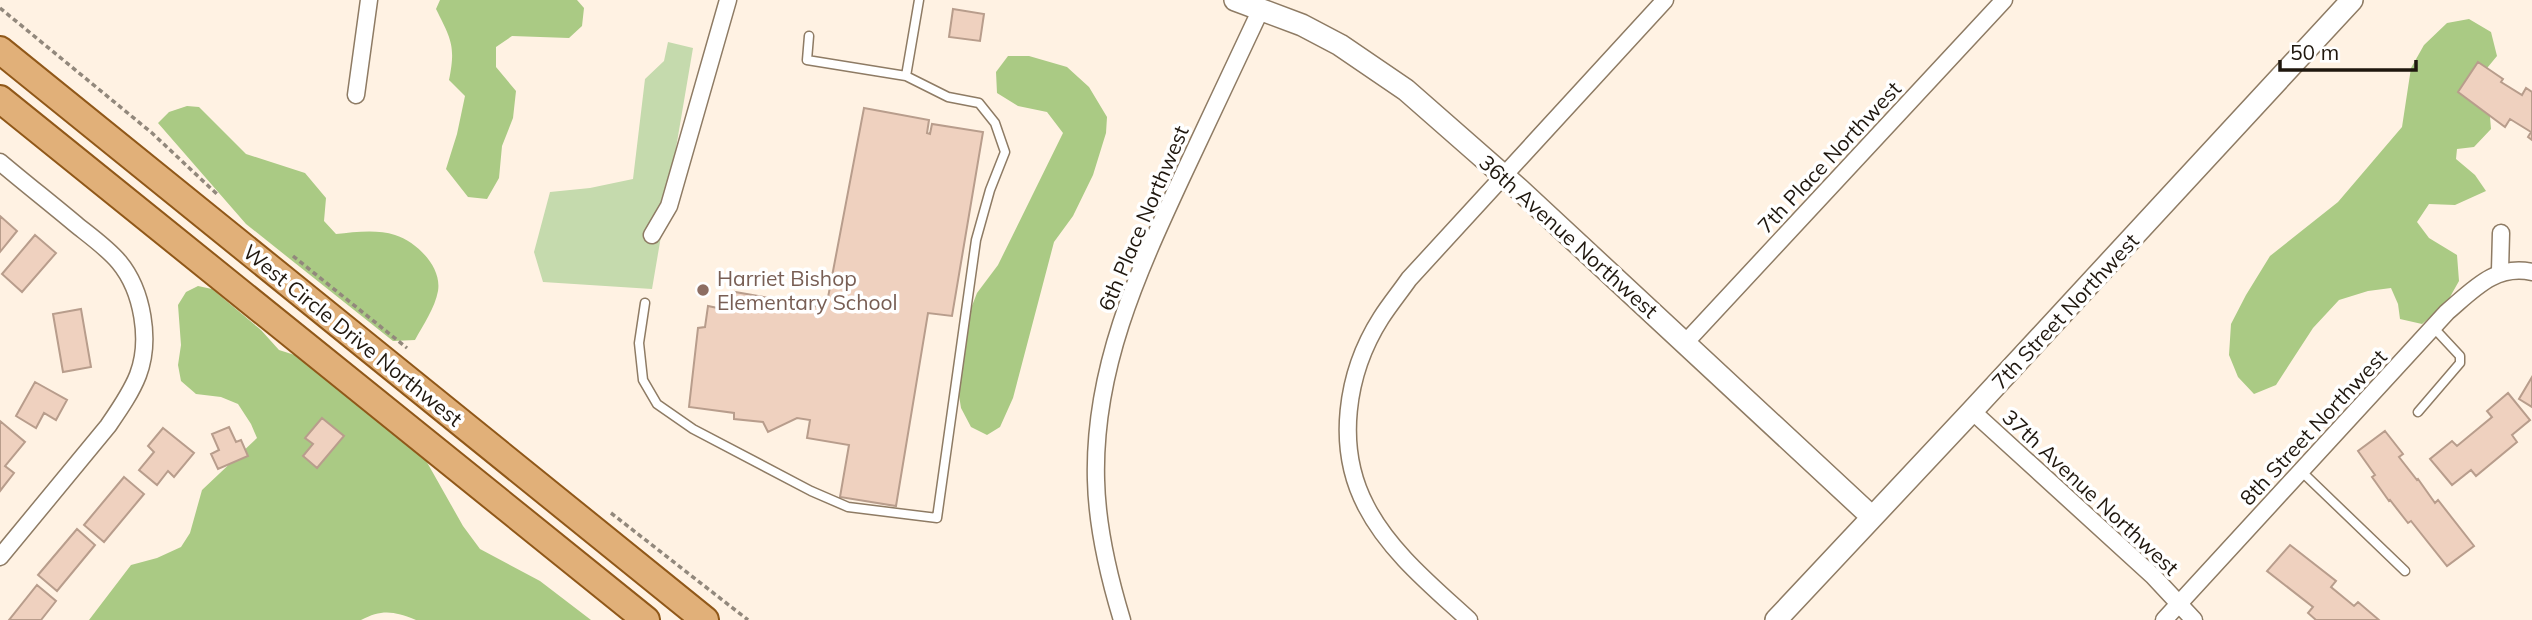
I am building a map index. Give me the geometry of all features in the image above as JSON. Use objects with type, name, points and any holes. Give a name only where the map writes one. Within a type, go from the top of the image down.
[{"type":"main road","name":"West Circle Drive Northwest","points":[[0,50],[705,620]]},
{"type":"main road","name":"West Circle Drive Northwest","points":[[0,99],[646,620]]},
{"type":"street","points":[[356,95],[369,0]]},
{"type":"street","points":[[652,236],[668,206],[728,0]]},
{"type":"street","name":"36th Avenue Northwest","points":[[1235,0],[1302,25],[1375,67],[1406,90],[1503,176],[1872,517]]},
{"type":"street","points":[[1469,620],[1406,560],[1383,533],[1366,505],[1352,471],[1347,435],[1349,400],[1363,357],[1380,319],[1409,279],[1665,0]]},
{"type":"street","name":"7th Place Northwest","points":[[1685,343],[2004,0]]},
{"type":"street","name":"7th Street Northwest","points":[[1776,620],[2353,0]]},
{"type":"street","name":"6th Place Northwest","points":[[1122,620],[1099,526],[1096,479],[1098,420],[1105,372],[1122,314],[1143,260],[1261,9]]},
{"type":"street","points":[[0,162],[120,263],[136,294],[144,334],[138,374],[121,407],[0,556]]},
{"type":"street","points":[[2501,233],[2500,271],[2532,272]]},
{"type":"street","name":"8th Street Northwest","points":[[2164,620],[2447,312],[2500,271]]},
{"type":"street","name":"37th Avenue Northwest","points":[[1972,411],[2180,603],[2194,620]]},
{"type":"lane","points":[[906,76],[919,0]]},
{"type":"lane","points":[[645,303],[639,343],[643,380],[657,404],[693,429],[811,491],[848,507],[937,518],[976,240],[1004,152],[995,123],[979,103],[948,97],[906,76],[807,60],[809,36]]},
{"type":"lane","points":[[2418,412],[2460,363],[2460,356],[2433,327]]},
{"type":"lane","points":[[2301,471],[2405,571]]},
{"type":"path","points":[[0,8],[152,133],[223,200]]},
{"type":"path","points":[[287,251],[414,354]]},
{"type":"path","points":[[607,510],[748,620]]},
{"type":"green space","points":[[440,0],[577,0],[584,8],[582,26],[569,38],[512,36],[496,47],[496,67],[516,91],[513,118],[502,146],[499,178],[487,199],[468,197],[446,169],[465,96],[449,80],[452,51],[449,36],[436,9]]},
{"type":"green space","points":[[2469,19],[2491,32],[2497,56],[2483,73],[2491,129],[2474,147],[2457,149],[2456,159],[2475,175],[2486,191],[2455,205],[2429,204],[2417,222],[2429,238],[2457,255],[2459,281],[2446,304],[2422,324],[2400,319],[2398,304],[2391,288],[2368,291],[2339,300],[2313,328],[2276,385],[2254,394],[2238,377],[2229,355],[2231,324],[2246,295],[2270,256],[2338,202],[2402,127],[2411,68],[2424,45],[2447,23]]},
{"type":"green space","points":[[668,42],[693,48],[652,289],[543,282],[534,252],[550,192],[590,188],[633,179],[645,79],[664,61]]},
{"type":"green space","points":[[1008,56],[1029,56],[1067,67],[1089,87],[1107,117],[1106,133],[1093,175],[1073,216],[1054,242],[1013,398],[1000,427],[987,435],[971,427],[961,408],[954,364],[959,339],[977,293],[998,265],[1063,133],[1047,112],[1018,106],[997,93],[996,72]]},
{"type":"green space","points":[[187,106],[199,107],[246,154],[305,173],[326,198],[324,221],[336,234],[388,233],[403,238],[419,249],[436,273],[438,291],[432,310],[415,340],[393,341],[246,224],[158,123],[169,112]]},
{"type":"green space","points":[[198,286],[212,289],[261,330],[279,350],[304,358],[424,457],[463,526],[480,549],[540,581],[591,620],[416,620],[388,612],[361,620],[89,620],[131,565],[157,558],[181,547],[190,533],[202,490],[257,438],[238,404],[221,397],[196,394],[181,381],[178,365],[181,345],[178,305],[186,292]]},
{"type":"building","points":[[953,9],[984,14],[980,41],[949,37]]},
{"type":"building","points":[[2478,62],[2503,79],[2501,82],[2522,95],[2526,88],[2532,92],[2532,140],[2528,137],[2531,132],[2510,119],[2505,127],[2458,92]]},
{"type":"building","points":[[864,108],[929,120],[927,133],[930,134],[932,124],[983,132],[952,316],[928,313],[896,506],[840,497],[849,445],[807,438],[810,420],[797,418],[768,432],[763,422],[734,419],[734,413],[689,407],[698,328],[705,327],[708,306],[732,311],[735,292],[826,308]]},
{"type":"building","points":[[0,216],[17,231],[0,252]]},
{"type":"building","points":[[35,235],[56,253],[22,292],[2,274]]},
{"type":"building","points":[[81,309],[91,367],[63,372],[53,314]]},
{"type":"building","points":[[2532,377],[2532,407],[2519,399]]},
{"type":"building","points":[[35,382],[67,400],[56,420],[44,413],[36,428],[16,416]]},
{"type":"building","points":[[2508,393],[2530,420],[2512,435],[2517,442],[2476,476],[2471,470],[2452,485],[2430,459],[2452,441],[2457,446],[2492,417],[2487,411]]},
{"type":"building","points":[[322,418],[344,436],[317,468],[303,456],[313,444],[305,438]]},
{"type":"building","points":[[0,421],[25,442],[5,466],[14,473],[0,491]]},
{"type":"building","points":[[229,427],[236,442],[241,440],[248,456],[218,469],[211,454],[219,450],[212,434]]},
{"type":"building","points":[[163,428],[194,453],[174,477],[168,471],[157,485],[139,470],[154,452],[148,446]]},
{"type":"building","points":[[2385,431],[2403,454],[2399,457],[2435,503],[2438,500],[2474,546],[2447,566],[2411,521],[2408,523],[2389,501],[2358,451]]},
{"type":"building","points":[[124,477],[144,494],[104,542],[84,525]]},
{"type":"building","points":[[77,529],[95,545],[57,591],[38,575]]},
{"type":"building","points":[[2290,545],[2336,581],[2331,587],[2354,606],[2358,602],[2379,620],[2316,620],[2308,613],[2313,607],[2267,571]]},
{"type":"building","points":[[37,585],[56,601],[41,620],[9,620]]},
{"type":"place","name":"Harriet Bishop Elementary School","points":[[703,290]]}]
